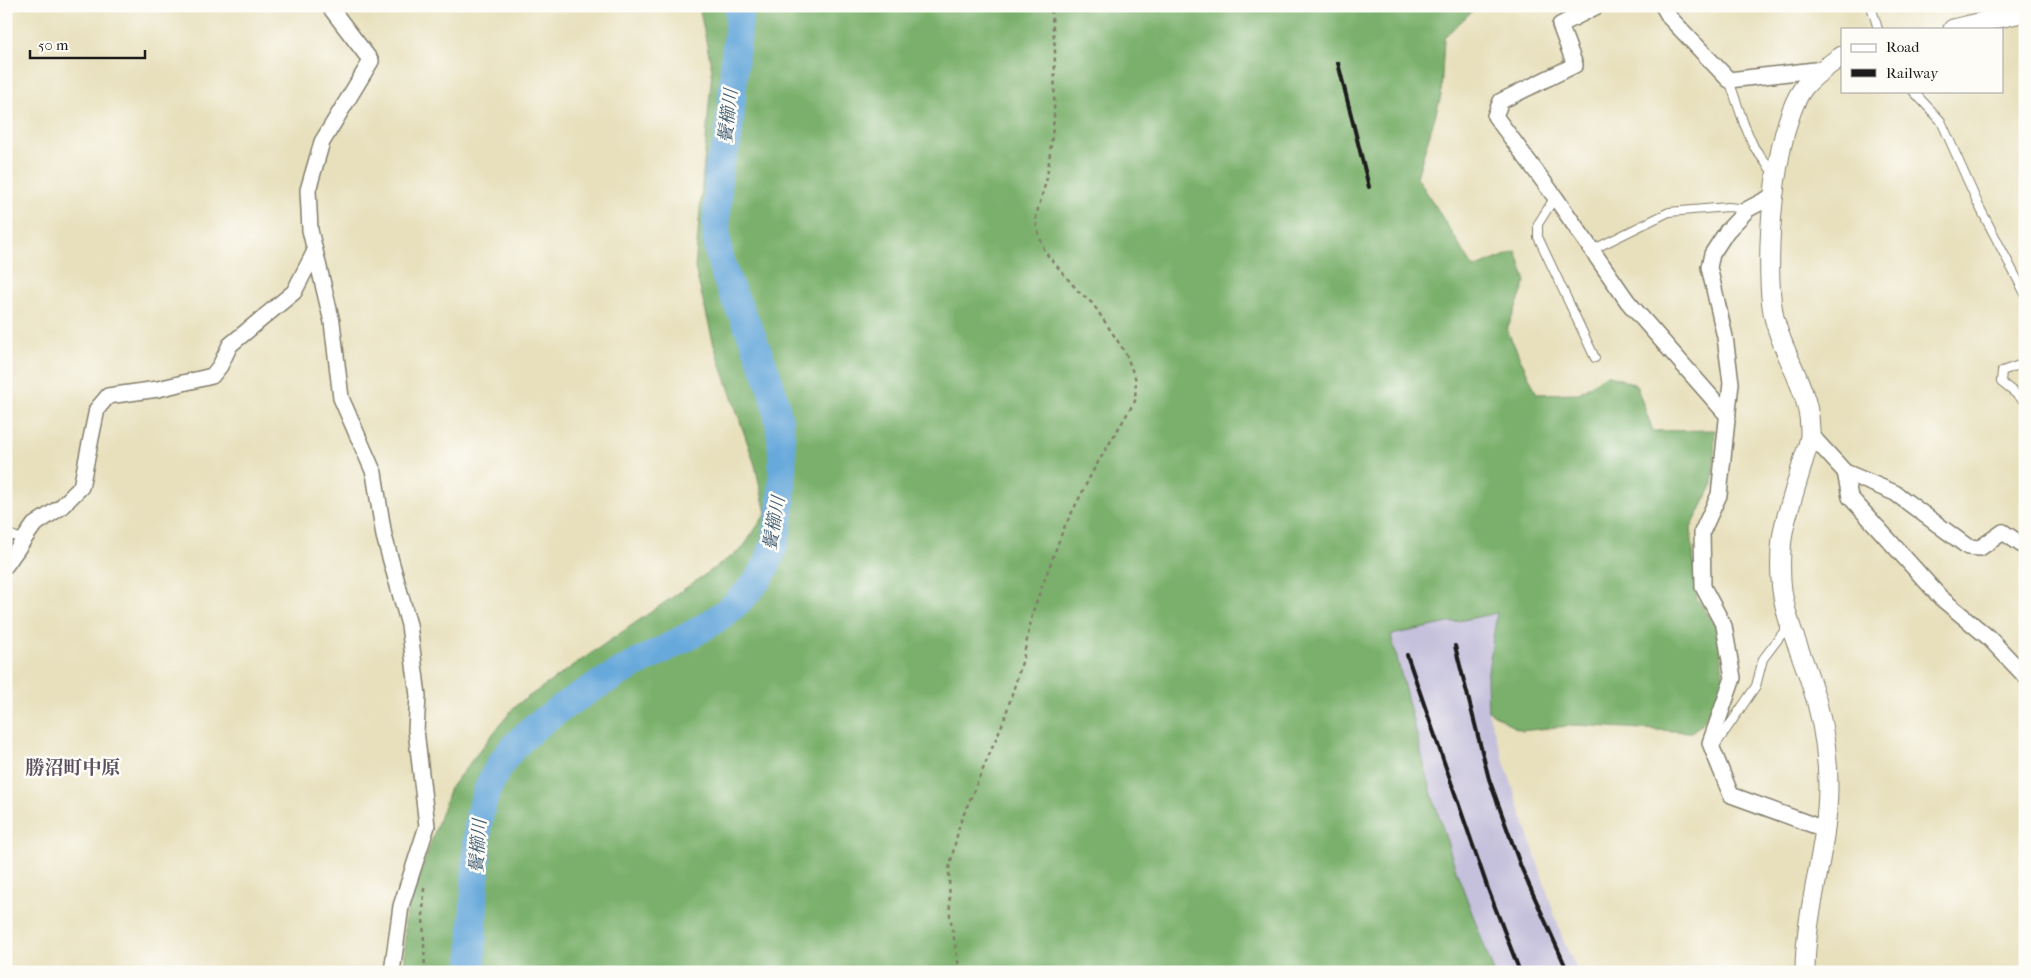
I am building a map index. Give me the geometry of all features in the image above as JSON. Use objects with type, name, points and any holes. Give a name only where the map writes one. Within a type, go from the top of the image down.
[{"type":"street","points":[[329,6],[371,61],[322,142],[308,190],[310,230],[332,322],[341,398],[374,473],[384,536],[408,625],[418,696],[416,730],[427,826],[401,906],[392,972]]},
{"type":"street","points":[[1597,6],[1560,25],[1575,65],[1501,102],[1495,116],[1628,302],[1728,416]]},
{"type":"street","points":[[1663,6],[1670,18],[1729,80],[1822,69]]},
{"type":"street","points":[[1957,28],[2025,12]]},
{"type":"street","points":[[1805,972],[1805,943],[1820,865],[1828,786],[1819,712],[1790,625],[1781,584],[1780,552],[1784,525],[1811,435],[1808,407],[1774,319],[1770,277],[1773,196],[1783,138],[1803,87],[1822,69],[1841,57]]},
{"type":"street","points":[[1773,196],[1748,209],[1727,231],[1712,254],[1709,267],[1725,337],[1731,383],[1718,495],[1702,532],[1702,587],[1724,626],[1733,678],[1710,743],[1731,795],[1824,828]]},
{"type":"street","points":[[6,565],[34,525],[61,508],[81,487],[97,409],[108,396],[158,389],[212,376],[220,366],[230,345],[294,292],[314,253]]},
{"type":"street","points":[[1811,435],[1845,472],[1895,492],[1968,547],[1980,548],[2003,532],[2025,547]]},
{"type":"street","points":[[1845,472],[1850,497],[1941,598],[1989,638],[2025,676]]},
{"type":"lane","points":[[1871,6],[1878,28]]},
{"type":"lane","points":[[1729,80],[1754,147],[1776,176]]},
{"type":"lane","points":[[1914,92],[1941,121],[1980,206],[2025,294]]},
{"type":"lane","points":[[1554,197],[1538,224],[1538,238],[1595,358]]},
{"type":"lane","points":[[1592,250],[1669,212],[1728,207],[1748,209]]},
{"type":"lane","points":[[2025,363],[2002,371],[2001,382],[2025,401]]},
{"type":"lane","points":[[6,533],[24,540]]},
{"type":"lane","points":[[1712,750],[1756,686],[1763,659],[1790,625]]},
{"type":"path","points":[[960,972],[950,916],[949,869],[960,823],[1004,720],[1023,659],[1033,611],[1063,530],[1094,469],[1135,401],[1136,380],[1125,352],[1093,304],[1078,290],[1045,252],[1037,229],[1036,216],[1047,178],[1054,119],[1055,49],[1051,6]]},
{"type":"path","points":[[424,880],[425,972]]},
{"type":"shaded area","points":[[1498,613],[1487,678],[1488,712],[1563,940],[1578,972],[1494,972],[1456,870],[1431,791],[1391,635]]},
{"type":"green space","points":[[699,6],[1478,6],[1444,37],[1441,96],[1417,177],[1474,268],[1516,251],[1526,282],[1507,330],[1537,394],[1579,393],[1607,374],[1636,385],[1653,431],[1715,430],[1713,484],[1691,528],[1697,599],[1719,629],[1724,687],[1701,725],[1691,732],[1576,725],[1521,731],[1488,711],[1487,678],[1497,613],[1391,635],[1431,791],[1456,870],[1494,972],[405,972],[405,918],[450,788],[515,706],[742,549],[766,513],[755,465],[714,345],[695,268],[712,70]]},
{"type":"waterway","name":"鬢櫛川","points":[[472,972],[478,826],[482,805],[500,764],[528,733],[562,707],[620,672],[687,637],[730,609],[743,597],[764,570],[777,534],[782,489],[782,466],[779,424],[774,397],[766,371],[722,265],[716,235],[718,170],[727,142],[729,128],[739,6]]},
{"type":"railway","points":[[1338,63],[1369,187]]},
{"type":"railway","points":[[1455,646],[1489,779],[1521,867],[1568,972]]},
{"type":"railway","points":[[1407,655],[1488,889],[1520,972]]},
{"type":"district","name":"勝沼町中原","points":[[73,767]]}]
